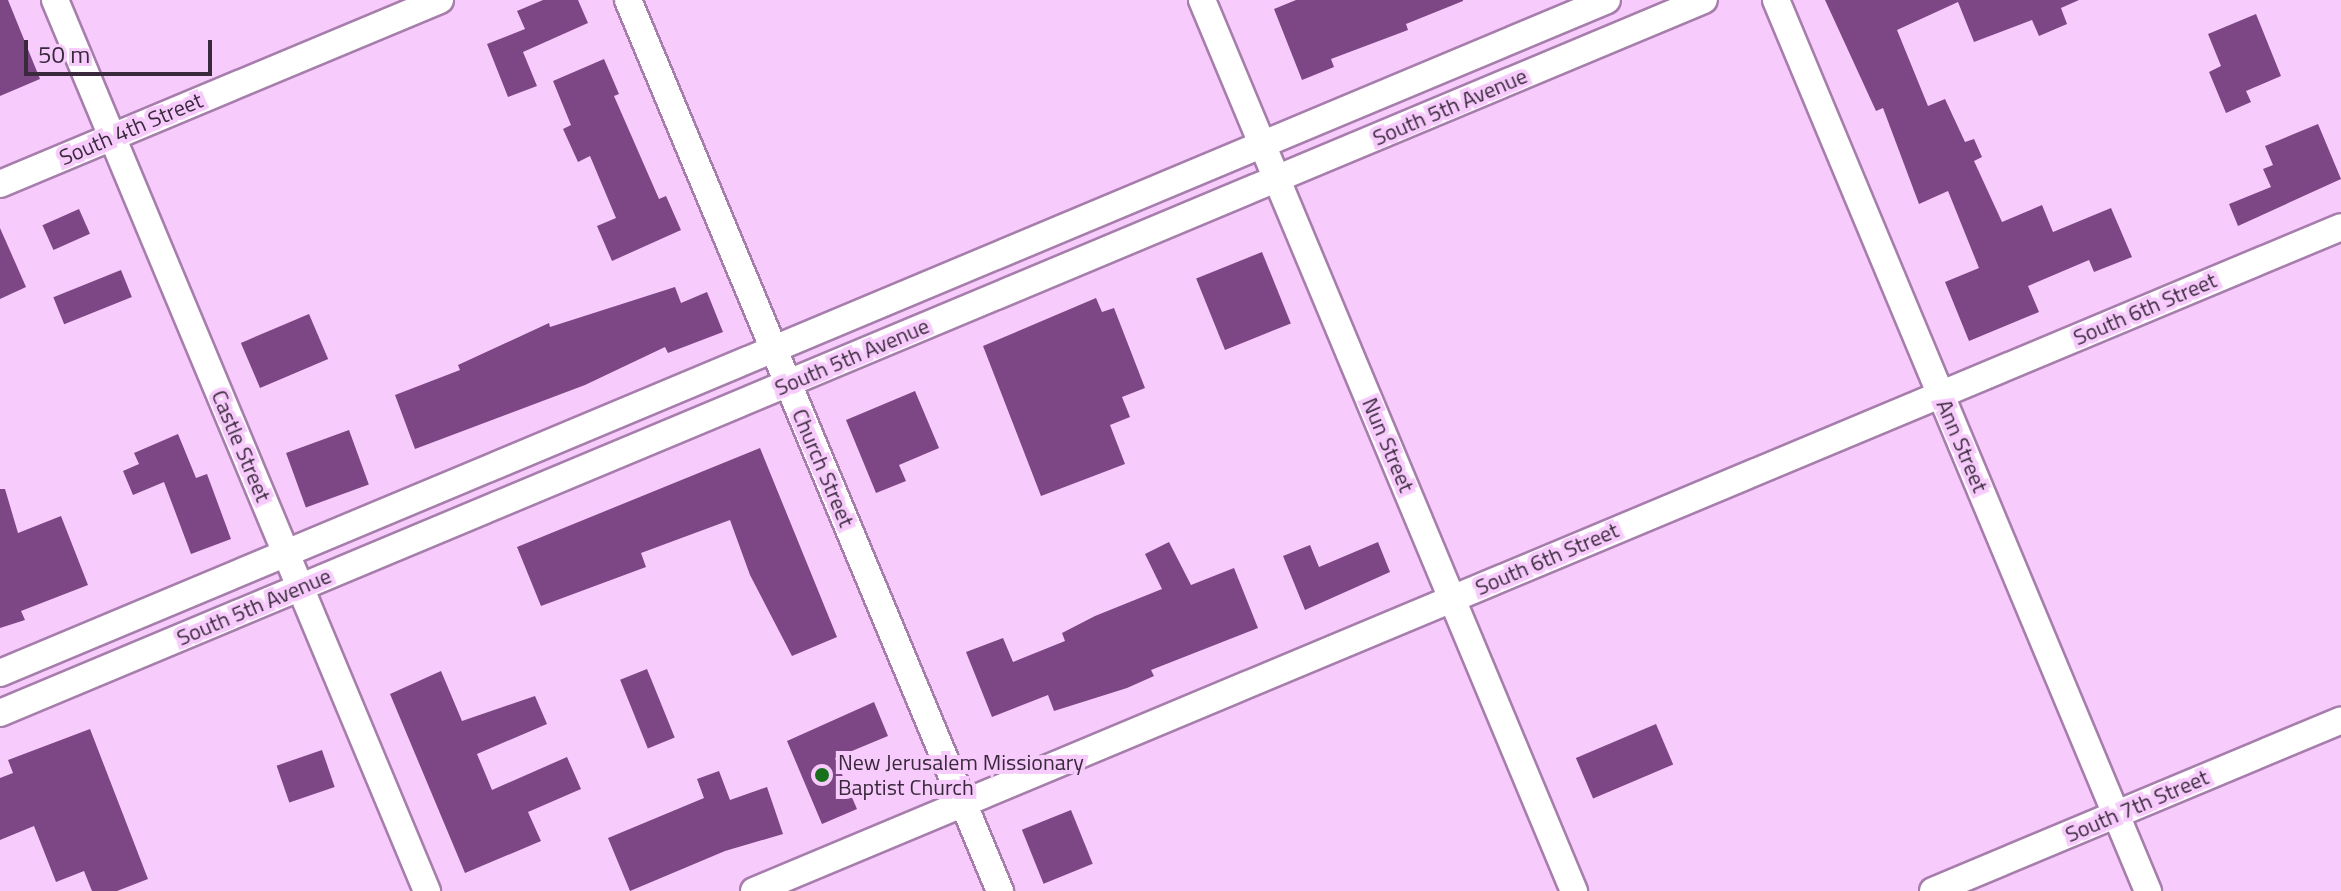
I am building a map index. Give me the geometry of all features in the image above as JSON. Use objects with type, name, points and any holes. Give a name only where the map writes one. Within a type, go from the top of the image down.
[{"type":"street","name":"Castle Street","points":[[55,0],[427,891]]},
{"type":"street","name":"South 4th Street","points":[[0,184],[440,0]]},
{"type":"street","name":"Church Street","points":[[628,0],[1000,891]]},
{"type":"street","name":"Nun Street","points":[[1202,0],[1574,891]]},
{"type":"street","name":"South 5th Avenue","points":[[0,673],[1607,0]]},
{"type":"street","name":"South 5th Avenue","points":[[0,713],[1704,0]]},
{"type":"street","name":"Ann Street","points":[[1776,0],[2148,891]]},
{"type":"street","name":"South 6th Street","points":[[754,891],[2341,227]]},
{"type":"street","name":"South 7th Street","points":[[1933,891],[2341,720]]},
{"type":"building","points":[[0,0],[8,0],[40,79],[0,96]]},
{"type":"building","points":[[543,0],[578,0],[588,23],[523,52],[537,86],[508,97],[487,44],[525,29],[517,11]]},
{"type":"building","points":[[1296,0],[1463,1],[1406,24],[1408,30],[1331,59],[1334,67],[1302,80],[1274,9]]},
{"type":"building","points":[[1825,0],[2079,0],[2061,8],[2067,24],[2039,36],[2032,20],[1974,42],[1958,2],[1897,30],[1928,106],[1945,99],[1965,142],[1974,139],[1982,157],[1974,161],[2002,222],[2042,205],[2053,232],[2111,208],[2132,257],[2094,272],[2089,260],[2028,286],[2039,312],[1969,341],[1945,282],[1979,268],[1948,191],[1919,204],[1883,108],[1876,111]]},
{"type":"building","points":[[2256,14],[2281,76],[2246,91],[2251,102],[2226,113],[2209,72],[2221,66],[2208,34]]},
{"type":"building","points":[[604,59],[619,94],[614,96],[659,199],[666,196],[681,230],[612,261],[597,226],[616,218],[590,156],[578,162],[563,129],[571,125],[553,81]]},
{"type":"building","points":[[2318,124],[2341,179],[2238,226],[2229,204],[2271,187],[2263,169],[2273,165],[2265,146]]},
{"type":"building","points":[[79,209],[90,234],[53,250],[42,225]]},
{"type":"building","points":[[0,228],[26,287],[0,299]]},
{"type":"building","points":[[1262,252],[1291,323],[1225,350],[1196,279]]},
{"type":"building","points":[[121,270],[132,297],[64,324],[53,297]]},
{"type":"building","points":[[675,287],[681,303],[707,292],[723,332],[668,353],[665,347],[585,385],[415,449],[395,395],[460,370],[458,365],[549,323],[550,327]]},
{"type":"building","points":[[1096,298],[1102,312],[1114,308],[1145,388],[1122,397],[1130,417],[1110,425],[1125,464],[1041,496],[983,346]]},
{"type":"building","points":[[309,314],[328,359],[260,388],[241,343]]},
{"type":"building","points":[[915,391],[939,448],[899,465],[906,481],[876,493],[846,420]]},
{"type":"building","points":[[349,430],[369,485],[306,507],[286,453]]},
{"type":"building","points":[[178,434],[196,478],[207,474],[231,539],[191,554],[164,482],[133,495],[123,471],[139,464],[134,453]]},
{"type":"building","points":[[760,448],[837,637],[792,656],[750,575],[730,520],[641,553],[646,567],[541,606],[517,547]]},
{"type":"building","points":[[0,489],[5,489],[18,533],[61,516],[88,585],[21,611],[25,620],[0,628]]},
{"type":"building","points":[[1169,542],[1191,585],[1234,568],[1258,628],[1151,670],[1154,676],[1127,688],[1054,711],[1048,695],[992,717],[966,652],[1003,638],[1013,662],[1065,641],[1062,633],[1095,616],[1162,589],[1145,554]]},
{"type":"building","points":[[1378,542],[1390,572],[1305,610],[1283,556],[1310,545],[1319,567]]},
{"type":"building","points":[[647,669],[675,738],[648,748],[620,680]]},
{"type":"building","points":[[441,671],[462,721],[535,696],[547,724],[477,754],[492,790],[567,757],[581,789],[528,812],[541,841],[465,873],[390,694]]},
{"type":"building","name":"New Jerusalem Missionary Baptist Church","points":[[874,702],[888,736],[835,758],[857,809],[822,824],[787,741]]},
{"type":"building","points":[[1656,724],[1673,765],[1593,798],[1576,758]]},
{"type":"building","points":[[90,729],[148,879],[117,891],[92,891],[84,871],[56,882],[34,826],[0,840],[0,778],[13,773],[8,760]]},
{"type":"building","points":[[322,750],[335,787],[289,803],[277,766]]},
{"type":"building","points":[[719,771],[730,800],[767,787],[783,834],[725,851],[630,891],[608,838],[704,798],[697,779]]},
{"type":"building","points":[[1071,810],[1093,864],[1044,884],[1022,830]]},
{"type":"place","name":"New Jerusalem Missionary Baptist Church","points":[[822,775]]}]
